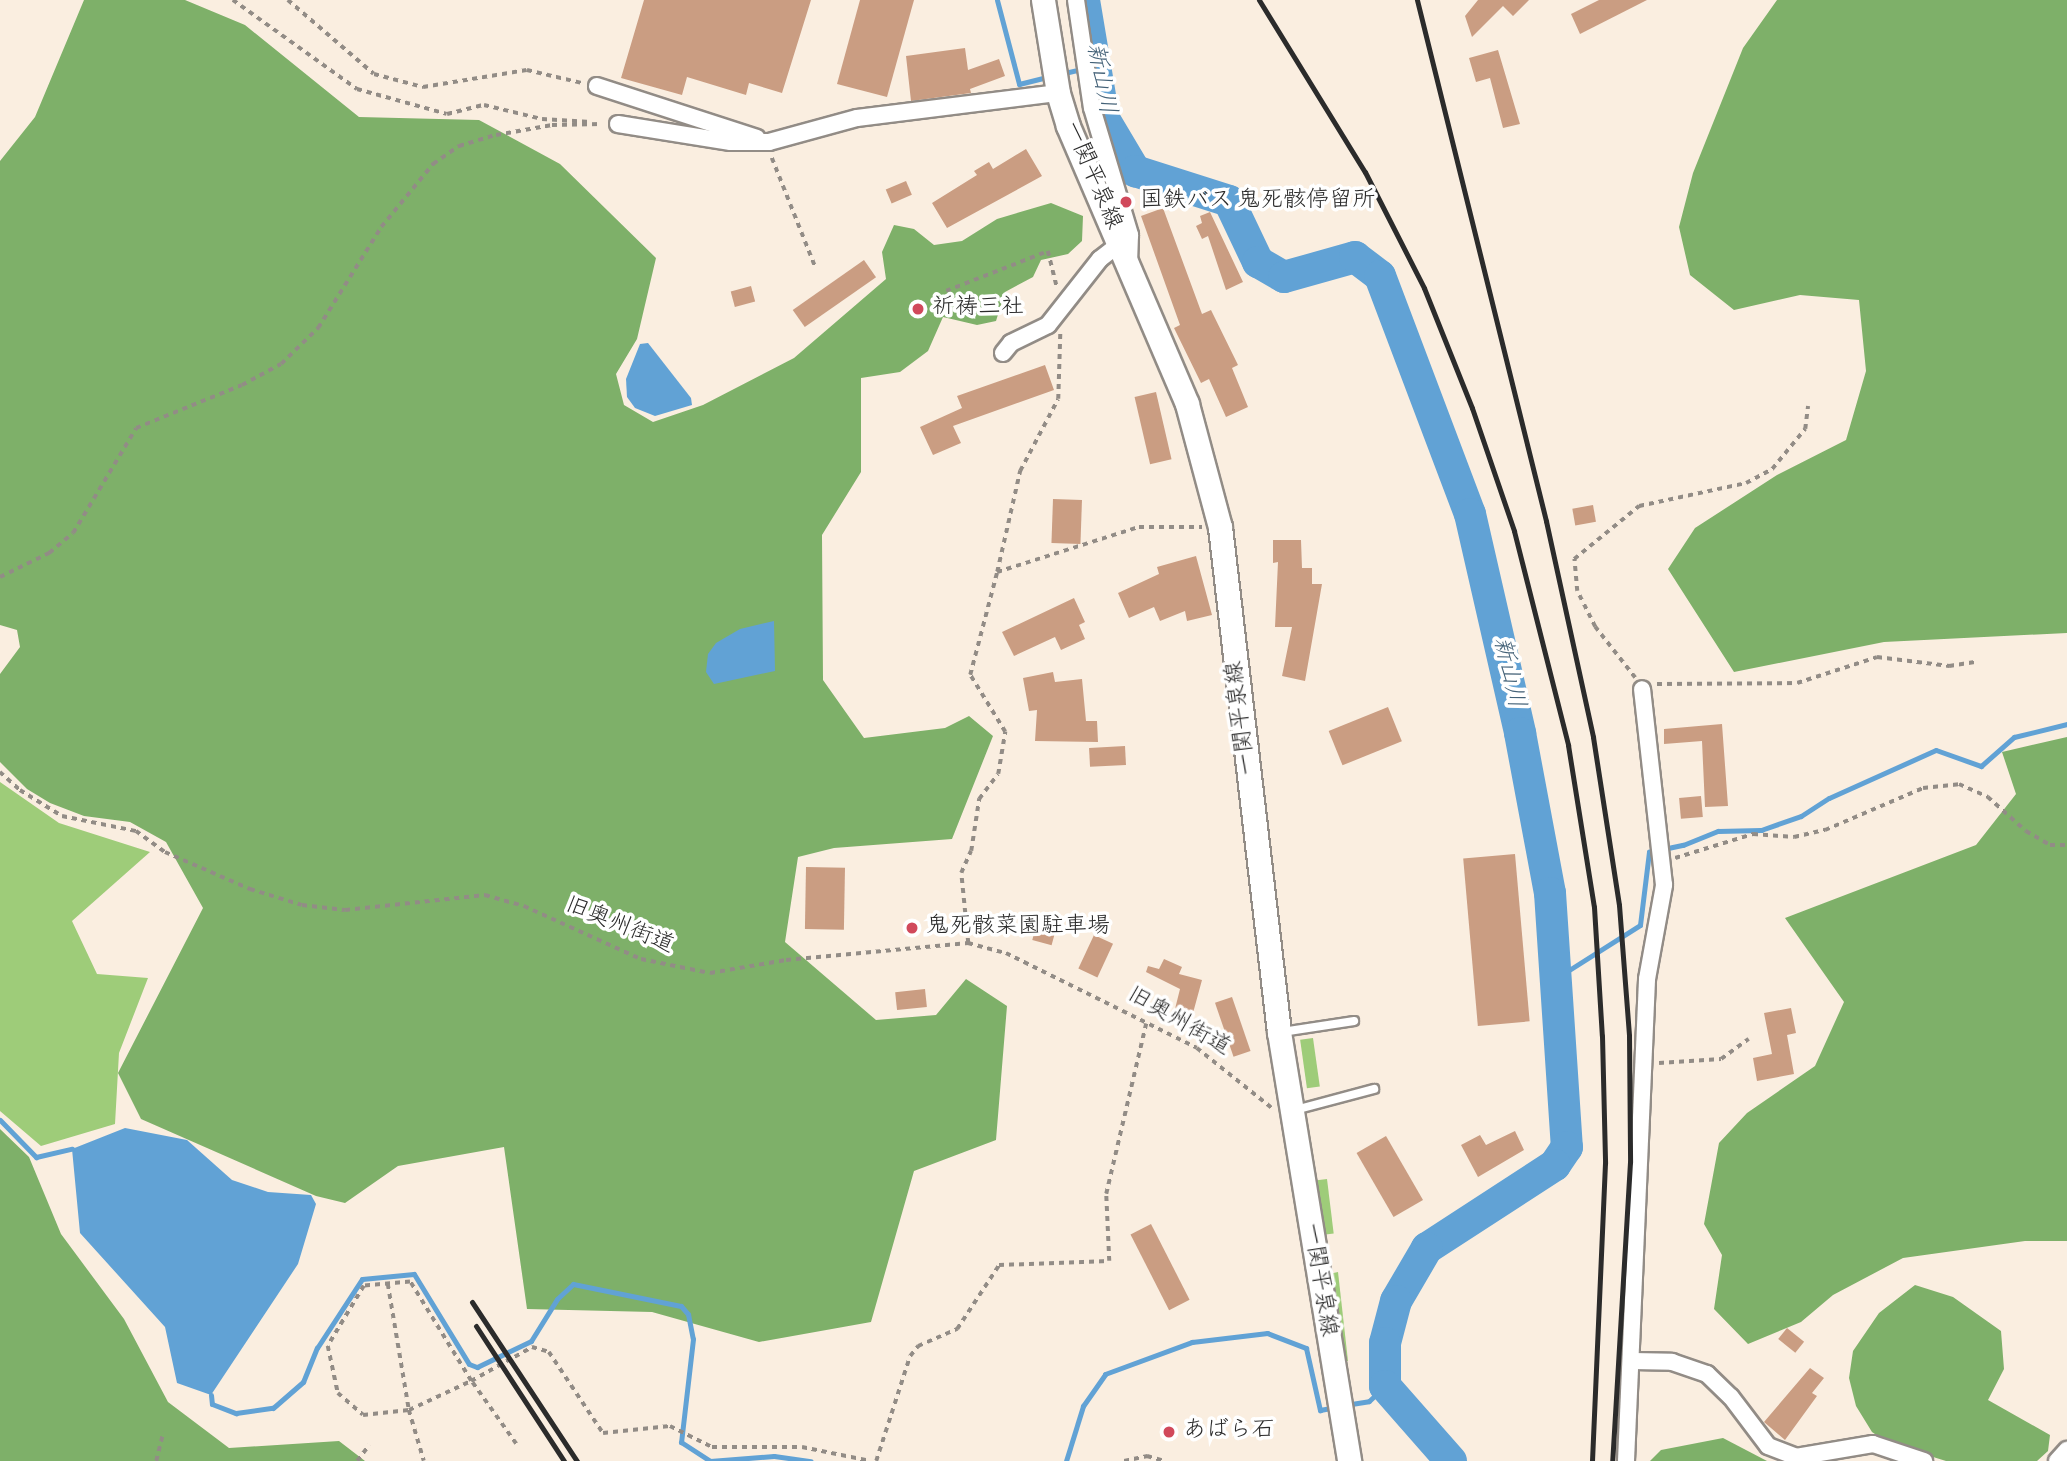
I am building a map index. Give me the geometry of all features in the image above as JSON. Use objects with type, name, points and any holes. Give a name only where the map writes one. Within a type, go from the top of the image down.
[{"type":"main road","name":"一関平泉線","points":[[1043,0],[1058,93],[1187,404],[1220,527],[1279,1032],[1349,1461]]},
{"type":"street","points":[[1003,353],[1011,343],[1048,325],[1100,259],[1124,253],[1130,235],[1092,108],[1076,0]]},
{"type":"street","points":[[597,86],[769,142]]},
{"type":"street","points":[[618,124],[731,142],[769,142],[858,118],[1058,93]]},
{"type":"street","points":[[1626,1461],[1647,1063],[1647,979],[1664,885],[1642,689]]},
{"type":"street","points":[[1633,1361],[1672,1362],[1707,1374],[1731,1397],[1768,1446],[1796,1457],[1873,1444],[1924,1461]]},
{"type":"street","points":[[2057,1461],[2067,1450]]},
{"type":"lane","points":[[1279,1032],[1353,1021]]},
{"type":"lane","points":[[1293,1117],[1374,1089]]},
{"type":"path","points":[[233,0],[357,89],[447,114],[484,105],[542,119],[618,124]]},
{"type":"path","points":[[288,0],[374,74],[423,87],[527,70],[597,86]]},
{"type":"path","points":[[0,577],[49,553],[73,533],[136,428],[242,386],[290,355],[318,328],[382,227],[433,164],[459,146],[496,135],[552,125],[618,124]]},
{"type":"path","points":[[769,142],[772,159],[815,267]]},
{"type":"path","points":[[946,291],[1048,251],[1062,307],[1058,399],[1020,471],[970,675],[1005,732],[998,774],[979,799],[971,851],[961,873],[968,943]]},
{"type":"path","points":[[1808,406],[1805,429],[1772,469],[1746,483],[1639,506],[1574,559],[1577,591],[1595,627],[1642,689],[1662,683],[1797,683],[1877,657],[1949,666],[1975,663]]},
{"type":"path","points":[[997,572],[1139,527],[1220,527]]},
{"type":"path","name":"旧奥州街道","points":[[0,772],[20,790],[62,816],[136,831],[190,862],[250,889],[302,905],[345,910],[485,895],[524,906],[641,959],[710,973],[786,960],[968,943],[1006,953],[1075,984],[1146,1024],[1197,1048],[1293,1117]]},
{"type":"path","points":[[1660,864],[1721,841],[1753,834],[1794,837],[1825,830],[1923,788],[1959,784],[1988,797],[2026,831],[2050,845],[2067,845]]},
{"type":"path","points":[[876,1461],[910,1356],[918,1346],[957,1329],[999,1265],[1109,1262],[1106,1194],[1146,1024]]},
{"type":"path","points":[[1647,1063],[1721,1059],[1749,1039]]},
{"type":"path","points":[[516,1444],[471,1381],[410,1282],[363,1286],[328,1346],[338,1394],[363,1415],[409,1410],[471,1381],[532,1347],[549,1352],[603,1433],[670,1426],[712,1447],[802,1447],[871,1461]]},
{"type":"path","points":[[388,1284],[409,1410],[424,1461]]},
{"type":"path","points":[[156,1461],[163,1432]]},
{"type":"path","points":[[358,1461],[369,1445]]},
{"type":"path","points":[[1124,1461],[1147,1456],[1165,1461]]},
{"type":"green space","points":[[84,0],[185,0],[245,25],[359,117],[479,120],[560,164],[656,258],[637,339],[616,374],[624,405],[653,422],[703,405],[794,358],[886,279],[882,252],[894,225],[914,229],[934,245],[962,241],[997,219],[1051,203],[1083,216],[1082,241],[1068,254],[1041,260],[1033,277],[1005,292],[996,321],[977,325],[943,317],[928,351],[900,372],[861,378],[861,472],[822,535],[823,680],[864,738],[945,728],[969,716],[993,736],[952,839],[834,848],[798,857],[785,942],[876,1020],[936,1015],[966,979],[1007,1006],[996,1140],[914,1171],[871,1322],[759,1342],[652,1312],[527,1309],[504,1147],[398,1166],[345,1203],[316,1196],[141,1119],[118,1073],[203,908],[166,842],[130,822],[84,816],[50,803],[27,789],[0,762],[0,674],[20,647],[17,630],[0,625],[0,161],[35,117]]},
{"type":"green space","points":[[1777,0],[2067,0],[2067,633],[1884,642],[1734,672],[1668,569],[1695,528],[1777,475],[1846,440],[1866,371],[1859,300],[1800,295],[1734,310],[1690,275],[1679,227],[1693,173],[1743,48]]},
{"type":"green space","points":[[2067,737],[2067,1241],[2025,1241],[1903,1258],[1833,1295],[1801,1322],[1748,1344],[1714,1309],[1722,1255],[1704,1224],[1719,1143],[1747,1113],[1815,1066],[1844,1002],[1785,918],[1976,845],[2016,794],[2002,752]]},
{"type":"green space","points":[[0,782],[59,823],[150,852],[72,921],[97,974],[148,978],[119,1053],[115,1124],[41,1146],[0,1111]]},
{"type":"green space","points":[[1313,1038],[1320,1087],[1307,1088],[1300,1040]]},
{"type":"green space","points":[[0,1129],[29,1157],[61,1234],[124,1319],[168,1402],[229,1448],[339,1441],[365,1461],[0,1461]]},
{"type":"green space","points":[[1327,1179],[1334,1234],[1320,1235],[1313,1181]]},
{"type":"green space","points":[[1338,1272],[1348,1361],[1343,1361],[1329,1274]]},
{"type":"green space","points":[[1915,1285],[1953,1297],[2001,1331],[2004,1369],[1988,1400],[2050,1435],[2048,1451],[2037,1461],[1946,1461],[1888,1443],[1872,1432],[1856,1406],[1849,1378],[1853,1351],[1879,1313]]},
{"type":"green space","points":[[1723,1438],[1767,1461],[1650,1461],[1661,1450]]},
{"type":"water","points":[[648,343],[691,398],[692,405],[655,416],[635,408],[627,397],[626,379],[640,344]]},
{"type":"water","points":[[774,621],[775,671],[714,684],[706,672],[708,654],[716,643],[740,629]]},
{"type":"water","points":[[125,1128],[187,1140],[232,1180],[268,1192],[311,1195],[316,1204],[298,1264],[211,1395],[177,1383],[165,1327],[80,1233],[72,1149]]},
{"type":"building","points":[[644,0],[811,0],[782,93],[749,83],[746,95],[687,77],[682,95],[621,78]]},
{"type":"building","points":[[860,0],[914,0],[887,97],[837,84]]},
{"type":"building","points":[[1478,0],[1529,0],[1513,16],[1503,6],[1472,37],[1465,16]]},
{"type":"building","points":[[1599,0],[1647,0],[1580,34],[1571,14]]},
{"type":"building","points":[[965,48],[968,70],[999,59],[1005,76],[970,89],[971,93],[911,101],[906,56]]},
{"type":"building","points":[[1498,50],[1520,124],[1503,128],[1490,78],[1476,82],[1469,58]]},
{"type":"building","points":[[1026,149],[1042,176],[947,228],[932,203],[977,175],[974,171],[989,162],[993,169]]},
{"type":"building","points":[[906,181],[912,195],[892,203],[886,190]]},
{"type":"building","points":[[1163,208],[1202,314],[1211,310],[1238,365],[1232,368],[1248,407],[1226,417],[1209,379],[1201,383],[1174,328],[1180,325],[1141,216]]},
{"type":"building","points":[[1210,212],[1243,282],[1226,290],[1208,236],[1202,239],[1196,226],[1202,223],[1200,216]]},
{"type":"building","points":[[864,260],[876,277],[805,327],[793,310]]},
{"type":"building","points":[[751,286],[755,301],[735,307],[731,291]]},
{"type":"building","points":[[1045,365],[1054,390],[953,426],[961,443],[933,455],[920,427],[962,408],[957,396]]},
{"type":"building","points":[[1156,392],[1172,459],[1150,464],[1135,397]]},
{"type":"building","points":[[1053,499],[1082,500],[1080,544],[1051,543]]},
{"type":"building","points":[[1593,505],[1596,522],[1575,525],[1572,509]]},
{"type":"building","points":[[1273,540],[1301,540],[1302,568],[1312,568],[1312,584],[1322,584],[1305,681],[1282,676],[1292,627],[1275,627],[1278,562],[1273,563]]},
{"type":"building","points":[[1196,556],[1212,615],[1187,621],[1185,611],[1160,621],[1154,607],[1129,618],[1118,593],[1159,574],[1157,567]]},
{"type":"building","points":[[1074,598],[1085,622],[1079,625],[1085,639],[1061,650],[1055,637],[1014,656],[1002,632]]},
{"type":"building","points":[[1053,672],[1055,682],[1082,679],[1086,721],[1097,721],[1098,742],[1035,741],[1037,710],[1029,711],[1023,678]]},
{"type":"building","points":[[1388,707],[1402,741],[1343,765],[1329,731]]},
{"type":"building","points":[[1722,724],[1728,806],[1705,807],[1702,741],[1664,744],[1664,729]]},
{"type":"building","points":[[1125,746],[1126,765],[1090,767],[1089,748]]},
{"type":"building","points":[[1701,796],[1703,817],[1681,819],[1679,798]]},
{"type":"building","points":[[1515,854],[1530,1021],[1478,1026],[1463,859]]},
{"type":"building","points":[[806,867],[845,868],[844,930],[805,929]]},
{"type":"building","points":[[1039,915],[1058,920],[1052,945],[1032,940]]},
{"type":"building","points":[[1094,935],[1113,944],[1097,977],[1078,969]]},
{"type":"building","points":[[1164,959],[1182,967],[1179,974],[1202,980],[1193,1013],[1175,1009],[1180,989],[1146,972],[1148,966],[1159,969]]},
{"type":"building","points":[[925,989],[927,1007],[897,1010],[895,992]]},
{"type":"building","points":[[1232,997],[1251,1051],[1234,1057],[1215,1003]]},
{"type":"building","points":[[1791,1008],[1796,1033],[1787,1035],[1794,1074],[1757,1081],[1753,1058],[1772,1054],[1764,1013]]},
{"type":"building","points":[[1515,1131],[1524,1150],[1478,1177],[1461,1145],[1480,1135],[1486,1145]]},
{"type":"building","points":[[1386,1136],[1423,1200],[1394,1217],[1357,1153]]},
{"type":"building","points":[[1151,1224],[1190,1300],[1169,1310],[1131,1234]]},
{"type":"building","points":[[1787,1328],[1804,1342],[1795,1353],[1778,1339]]},
{"type":"building","points":[[1810,1368],[1824,1378],[1812,1393],[1817,1396],[1785,1440],[1764,1422]]},
{"type":"waterway","points":[[997,0],[1019,84],[1051,76]]},
{"type":"waterway","name":"新山川","points":[[1084,0],[1104,119],[1135,171],[1229,201],[1258,262],[1284,277],[1355,257],[1380,276],[1470,514],[1520,733],[1550,893],[1567,1147],[1555,1165],[1427,1248],[1396,1301],[1385,1343],[1385,1386],[1451,1461]]},
{"type":"waterway","points":[[1060,74],[1094,66]]},
{"type":"waterway","points":[[1558,977],[1640,925],[1649,852],[1683,845],[1718,831],[1761,830],[1801,816],[1829,798],[1936,750],[1981,766],[2014,737],[2067,724]]},
{"type":"waterway","points":[[0,1120],[36,1157],[72,1149]]},
{"type":"waterway","points":[[211,1395],[212,1404],[236,1413],[273,1408],[303,1382],[317,1348],[362,1279],[414,1274],[469,1364],[477,1367],[531,1341],[557,1299],[573,1284],[681,1306],[688,1314],[693,1339],[681,1442],[710,1461]]},
{"type":"waterway","points":[[1066,1461],[1083,1406],[1105,1374],[1192,1342],[1267,1333],[1306,1348],[1320,1410],[1336,1407]]},
{"type":"waterway","points":[[1345,1405],[1369,1401],[1385,1386]]},
{"type":"waterway","points":[[710,1461],[774,1456],[811,1461]]},
{"type":"railway","points":[[1259,0],[1365,172],[1424,288],[1472,408],[1514,531],[1568,745],[1594,907],[1602,1036],[1605,1163],[1592,1461]]},
{"type":"railway","points":[[1417,0],[1546,521],[1593,737],[1619,905],[1629,1036],[1630,1162],[1612,1461]]},
{"type":"railway","points":[[472,1302],[577,1461]]},
{"type":"railway","points":[[476,1326],[564,1461]]},
{"type":"place","name":"国鉄バス 鬼死骸停留所","points":[[1126,202]]},
{"type":"place","name":"祈祷三社","points":[[918,309]]},
{"type":"place","name":"鬼死骸菜園駐車場","points":[[912,928]]},
{"type":"place","name":"あばら石","points":[[1169,1432]]}]
